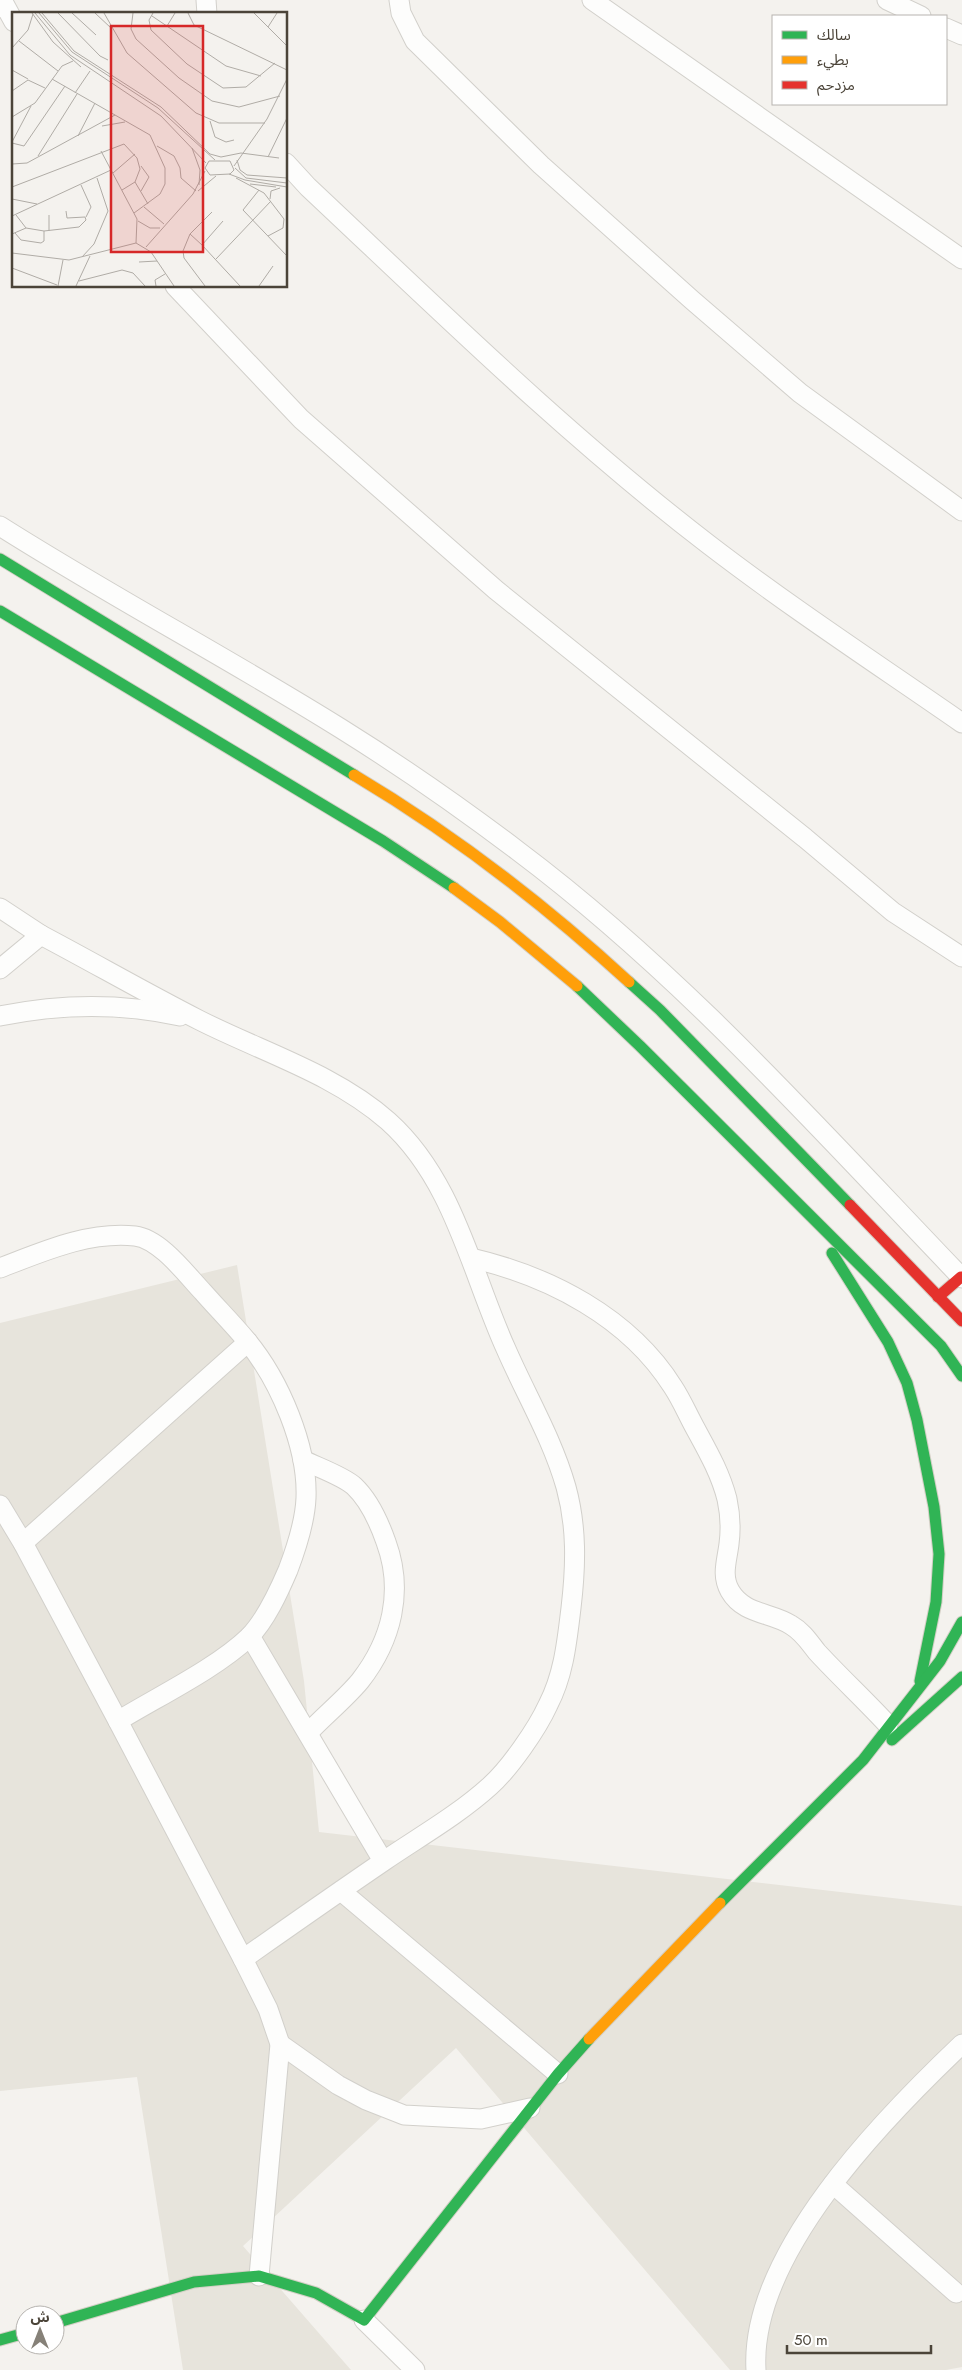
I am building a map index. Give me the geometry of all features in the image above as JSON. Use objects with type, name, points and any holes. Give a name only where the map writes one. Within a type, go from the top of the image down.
[{"type":"street","points":[[2,0],[12,18]]},
{"type":"street","points":[[399,0],[401,13],[414,41],[541,165],[692,300],[800,392],[962,510]]},
{"type":"street","points":[[592,0],[962,260]]},
{"type":"street","points":[[887,0],[919,15]]},
{"type":"street","points":[[0,17],[12,30]]},
{"type":"street","points":[[947,28],[962,36]]},
{"type":"street","points":[[288,165],[308,187],[509,377],[618,470],[708,544],[962,723]]},
{"type":"street","points":[[176,288],[301,419],[496,590],[805,838],[893,912],[962,956]]},
{"type":"street","points":[[0,526],[341,728],[414,776],[521,853],[576,896],[684,992],[737,1043],[962,1278],[938,1297]]},
{"type":"street","points":[[0,559],[406,806],[488,863],[528,894],[581,938],[660,1010],[962,1321]]},
{"type":"street","points":[[0,611],[383,840],[477,903],[562,971],[601,1006],[940,1346],[962,1376]]},
{"type":"street","points":[[0,908],[41,935],[199,1020],[312,1073],[369,1106],[389,1122],[421,1156],[446,1203],[471,1258],[504,1346],[553,1447],[567,1490],[575,1532],[575,1579],[566,1656],[548,1705],[514,1759],[491,1785],[451,1815],[243,1959]]},
{"type":"street","points":[[0,969],[41,935]]},
{"type":"street","points":[[0,1016],[47,1008],[109,1007],[140,1009],[199,1020]]},
{"type":"street","points":[[804,1208],[888,1342],[913,1401],[934,1507],[939,1554],[936,1602],[919,1686]]},
{"type":"street","points":[[0,1268],[50,1248],[101,1236],[137,1236],[165,1251],[248,1342],[273,1380],[293,1426],[303,1460],[306,1499],[295,1552],[276,1596],[250,1636],[214,1663],[118,1721]]},
{"type":"street","points":[[471,1258],[519,1271],[567,1293],[614,1324],[655,1363],[672,1386],[711,1457],[724,1486],[730,1522],[729,1542],[724,1569],[730,1590],[750,1610],[782,1620],[802,1632],[888,1725]]},
{"type":"street","points":[[23,1543],[248,1342]]},
{"type":"street","points":[[303,1460],[353,1485],[368,1502],[380,1523],[392,1557],[396,1586],[392,1615],[378,1654],[359,1681],[309,1732]]},
{"type":"street","points":[[1,1510],[23,1543],[118,1721],[243,1959],[276,2028],[280,2044],[259,2276]]},
{"type":"street","points":[[364,2320],[558,2074],[635,1988],[863,1760],[888,1725],[940,1661],[962,1622]]},
{"type":"street","points":[[250,1636],[309,1732],[384,1861]]},
{"type":"street","points":[[863,1760],[882,1748],[962,1677]]},
{"type":"street","points":[[342,1891],[558,2074]]},
{"type":"street","points":[[280,2044],[338,2085],[366,2100],[404,2115],[481,2119],[530,2108]]},
{"type":"street","points":[[756,2370],[755,2355],[763,2307],[785,2258],[833,2184],[903,2100],[962,2044]]},
{"type":"street","points":[[833,2184],[960,2293]]},
{"type":"street","points":[[65,2320],[194,2282],[259,2276],[316,2293],[364,2320],[415,2370]]},
{"type":"street","points":[[0,2340],[15,2336]]},
{"type":"shaded area","points":[[237,1265],[304,1681],[319,1832],[962,1906],[962,2367],[946,2370],[730,2370],[456,2048],[243,2246],[351,2370],[183,2370],[137,2077],[0,2091],[0,1323]]},
{"type":"traffic: fast","points":[[0,559],[354,775]]},
{"type":"traffic: fast","points":[[0,611],[383,841],[454,888]]},
{"type":"traffic: fast","points":[[629,982],[660,1010],[850,1205]]},
{"type":"traffic: fast","points":[[577,986],[640,1046],[941,1346],[962,1376]]},
{"type":"traffic: fast","points":[[832,1253],[888,1342],[907,1383],[917,1420],[934,1507],[939,1554],[936,1602],[920,1681]]},
{"type":"traffic: fast","points":[[720,1903],[863,1760],[940,1661],[962,1622]]},
{"type":"traffic: fast","points":[[892,1740],[962,1677]]},
{"type":"traffic: fast","points":[[65,2320],[194,2282],[259,2276],[316,2293],[364,2320],[558,2074],[589,2039]]},
{"type":"traffic: fast","points":[[0,2340],[15,2336]]},
{"type":"traffic: slow","points":[[354,775],[427,821],[497,871],[564,925],[629,982]]},
{"type":"traffic: slow","points":[[454,888],[500,922],[577,986]]},
{"type":"traffic: slow","points":[[589,2039],[720,1903]]},
{"type":"traffic: jam","points":[[850,1205],[962,1321]]},
{"type":"traffic: jam","points":[[938,1297],[961,1277]]}]
